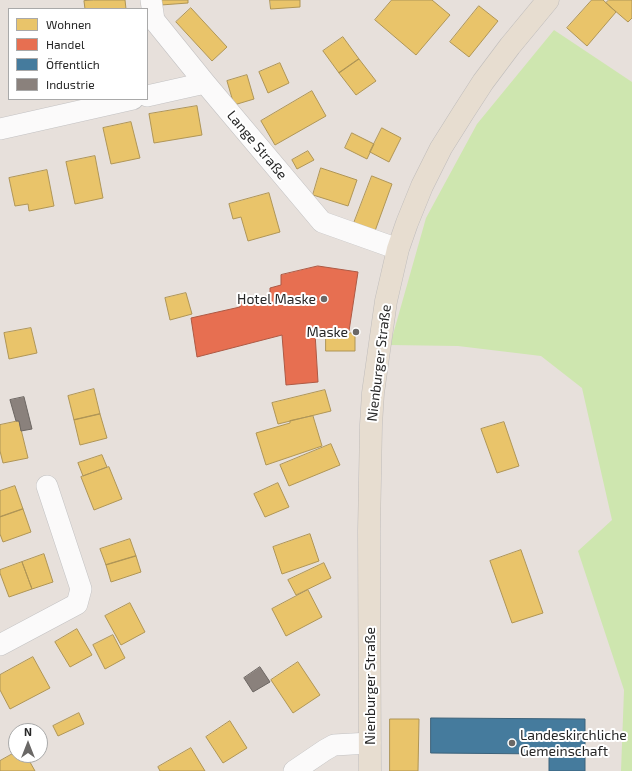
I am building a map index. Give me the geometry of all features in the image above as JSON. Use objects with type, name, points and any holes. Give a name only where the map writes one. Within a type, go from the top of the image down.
[{"type":"main road","name":"Nienburger Straße","points":[[370,771],[369,532],[371,425],[373,392],[386,301],[398,249],[422,186],[441,148],[483,82],[510,46],[548,0]]},
{"type":"street","name":"Lange Straße","points":[[151,0],[154,20],[322,222],[398,249]]},
{"type":"street","points":[[148,96],[205,83]]},
{"type":"street","points":[[0,129],[129,100]]},
{"type":"street","points":[[0,645],[77,604],[81,589],[47,486]]},
{"type":"street","points":[[294,771],[334,745],[370,743]]},
{"type":"green space","points":[[554,30],[632,82],[632,771],[621,771],[624,690],[578,551],[612,520],[582,388],[541,356],[458,346],[390,345],[426,218],[477,124]]},
{"type":"building: Wohnen","points":[[125,0],[126,8],[85,8],[84,1]]},
{"type":"building: Wohnen","points":[[161,0],[188,0],[188,3],[161,5]]},
{"type":"building: Wohnen","points":[[270,0],[300,0],[300,7],[271,9]]},
{"type":"building: Wohnen","points":[[392,0],[432,0],[450,15],[416,55],[375,20]]},
{"type":"building: Wohnen","points":[[592,0],[603,0],[616,12],[587,46],[567,28]]},
{"type":"building: Wohnen","points":[[609,0],[632,0],[632,18],[628,22],[606,3]]},
{"type":"building: Wohnen","points":[[479,6],[498,21],[469,57],[450,42]]},
{"type":"building: Wohnen","points":[[191,8],[227,47],[212,61],[176,22]]},
{"type":"building: Wohnen","points":[[343,37],[359,59],[339,73],[323,51]]},
{"type":"building: Wohnen","points":[[359,59],[376,81],[356,95],[339,73]]},
{"type":"building: Wohnen","points":[[280,63],[289,83],[268,93],[259,72]]},
{"type":"building: Wohnen","points":[[247,75],[254,99],[234,105],[227,81]]},
{"type":"building: Wohnen","points":[[312,91],[326,116],[275,145],[261,121]]},
{"type":"building: Wohnen","points":[[197,106],[202,135],[154,143],[149,114]]},
{"type":"building: Wohnen","points":[[131,122],[140,158],[111,164],[103,128]]},
{"type":"building: Wohnen","points":[[382,128],[401,138],[389,162],[370,152]]},
{"type":"building: Wohnen","points":[[352,133],[374,144],[367,159],[345,148]]},
{"type":"building: Wohnen","points":[[308,151],[314,160],[297,169],[292,160]]},
{"type":"building: Wohnen","points":[[95,156],[103,198],[75,204],[66,162]]},
{"type":"building: Wohnen","points":[[321,168],[357,180],[348,206],[313,195]]},
{"type":"building: Wohnen","points":[[47,170],[54,206],[29,211],[28,204],[15,206],[9,178]]},
{"type":"building: Wohnen","points":[[372,176],[392,184],[375,231],[354,223]]},
{"type":"building: Wohnen","points":[[269,193],[280,232],[248,241],[241,217],[233,219],[229,204]]},
{"type":"building: Wohnen","points":[[186,293],[192,314],[170,320],[165,298]]},
{"type":"building: Wohnen","points":[[31,328],[37,353],[9,359],[4,333]]},
{"type":"building: Wohnen","points":[[326,333],[355,333],[355,351],[326,351]]},
{"type":"building: Wohnen","points":[[94,389],[100,414],[74,420],[68,396]]},
{"type":"building: Wohnen","points":[[325,390],[331,411],[278,424],[272,403]]},
{"type":"building: Wohnen","points":[[100,414],[107,438],[80,445],[74,420]]},
{"type":"building: Wohnen","points":[[313,416],[322,446],[266,465],[256,433],[290,423],[290,421]]},
{"type":"building: Wohnen","points":[[19,421],[28,458],[3,463],[0,451],[0,425]]},
{"type":"building: Wohnen","points":[[504,422],[519,466],[497,473],[481,429]]},
{"type":"building: Wohnen","points":[[331,444],[340,465],[289,486],[280,465]]},
{"type":"building: Wohnen","points":[[102,455],[107,467],[83,476],[78,463]]},
{"type":"building: Wohnen","points":[[109,467],[122,499],[94,510],[81,477]]},
{"type":"building: Wohnen","points":[[278,483],[289,507],[265,517],[254,494]]},
{"type":"building: Wohnen","points":[[15,486],[23,509],[0,517],[0,491]]},
{"type":"building: Wohnen","points":[[23,509],[31,532],[3,542],[0,534],[0,517]]},
{"type":"building: Wohnen","points":[[310,534],[319,561],[282,574],[273,547]]},
{"type":"building: Wohnen","points":[[130,539],[136,556],[106,565],[100,549]]},
{"type":"building: Wohnen","points":[[521,550],[543,613],[512,623],[490,561]]},
{"type":"building: Wohnen","points":[[44,554],[53,582],[32,589],[22,562]]},
{"type":"building: Wohnen","points":[[136,556],[141,572],[111,582],[106,565]]},
{"type":"building: Wohnen","points":[[22,562],[32,589],[9,597],[0,570]]},
{"type":"building: Wohnen","points":[[324,563],[331,578],[296,595],[288,580]]},
{"type":"building: Wohnen","points":[[308,590],[322,617],[286,636],[272,609]]},
{"type":"building: Wohnen","points":[[130,603],[145,632],[121,645],[105,616]]},
{"type":"building: Wohnen","points":[[77,629],[92,655],[70,667],[55,642]]},
{"type":"building: Wohnen","points":[[113,635],[125,658],[105,669],[93,645]]},
{"type":"building: Wohnen","points":[[33,657],[50,688],[10,709],[0,690],[0,675]]},
{"type":"building: Wohnen","points":[[298,662],[320,695],[293,713],[271,680]]},
{"type":"building: Wohnen","points":[[79,713],[84,724],[58,736],[53,726]]},
{"type":"building: Wohnen","points":[[390,719],[419,719],[418,771],[390,771]]},
{"type":"building: Wohnen","points":[[230,721],[247,748],[223,763],[206,737]]},
{"type":"building: Wohnen","points":[[191,748],[205,771],[160,771],[158,767]]},
{"type":"building: Wohnen","points":[[8,756],[8,763],[30,763],[35,771],[0,771],[0,761]]},
{"type":"building: Handel","points":[[318,266],[358,272],[349,331],[315,333],[318,382],[286,385],[282,335],[197,357],[191,318],[240,307],[240,300],[270,295],[270,288],[281,285],[281,275]]},
{"type":"building: Öffentlich","points":[[431,718],[585,719],[585,771],[549,771],[549,754],[431,753]]},
{"type":"building: Industrie","points":[[24,397],[32,429],[21,431],[19,421],[16,421],[10,400]]},
{"type":"building: Industrie","points":[[260,667],[270,682],[253,692],[244,678]]},
{"type":"place","name":"Hotel Maske","points":[[324,299]]},
{"type":"place","name":"Maske","points":[[356,332]]},
{"type":"place","name":"Landeskirchliche Gemeinschaft","points":[[512,743]]}]
